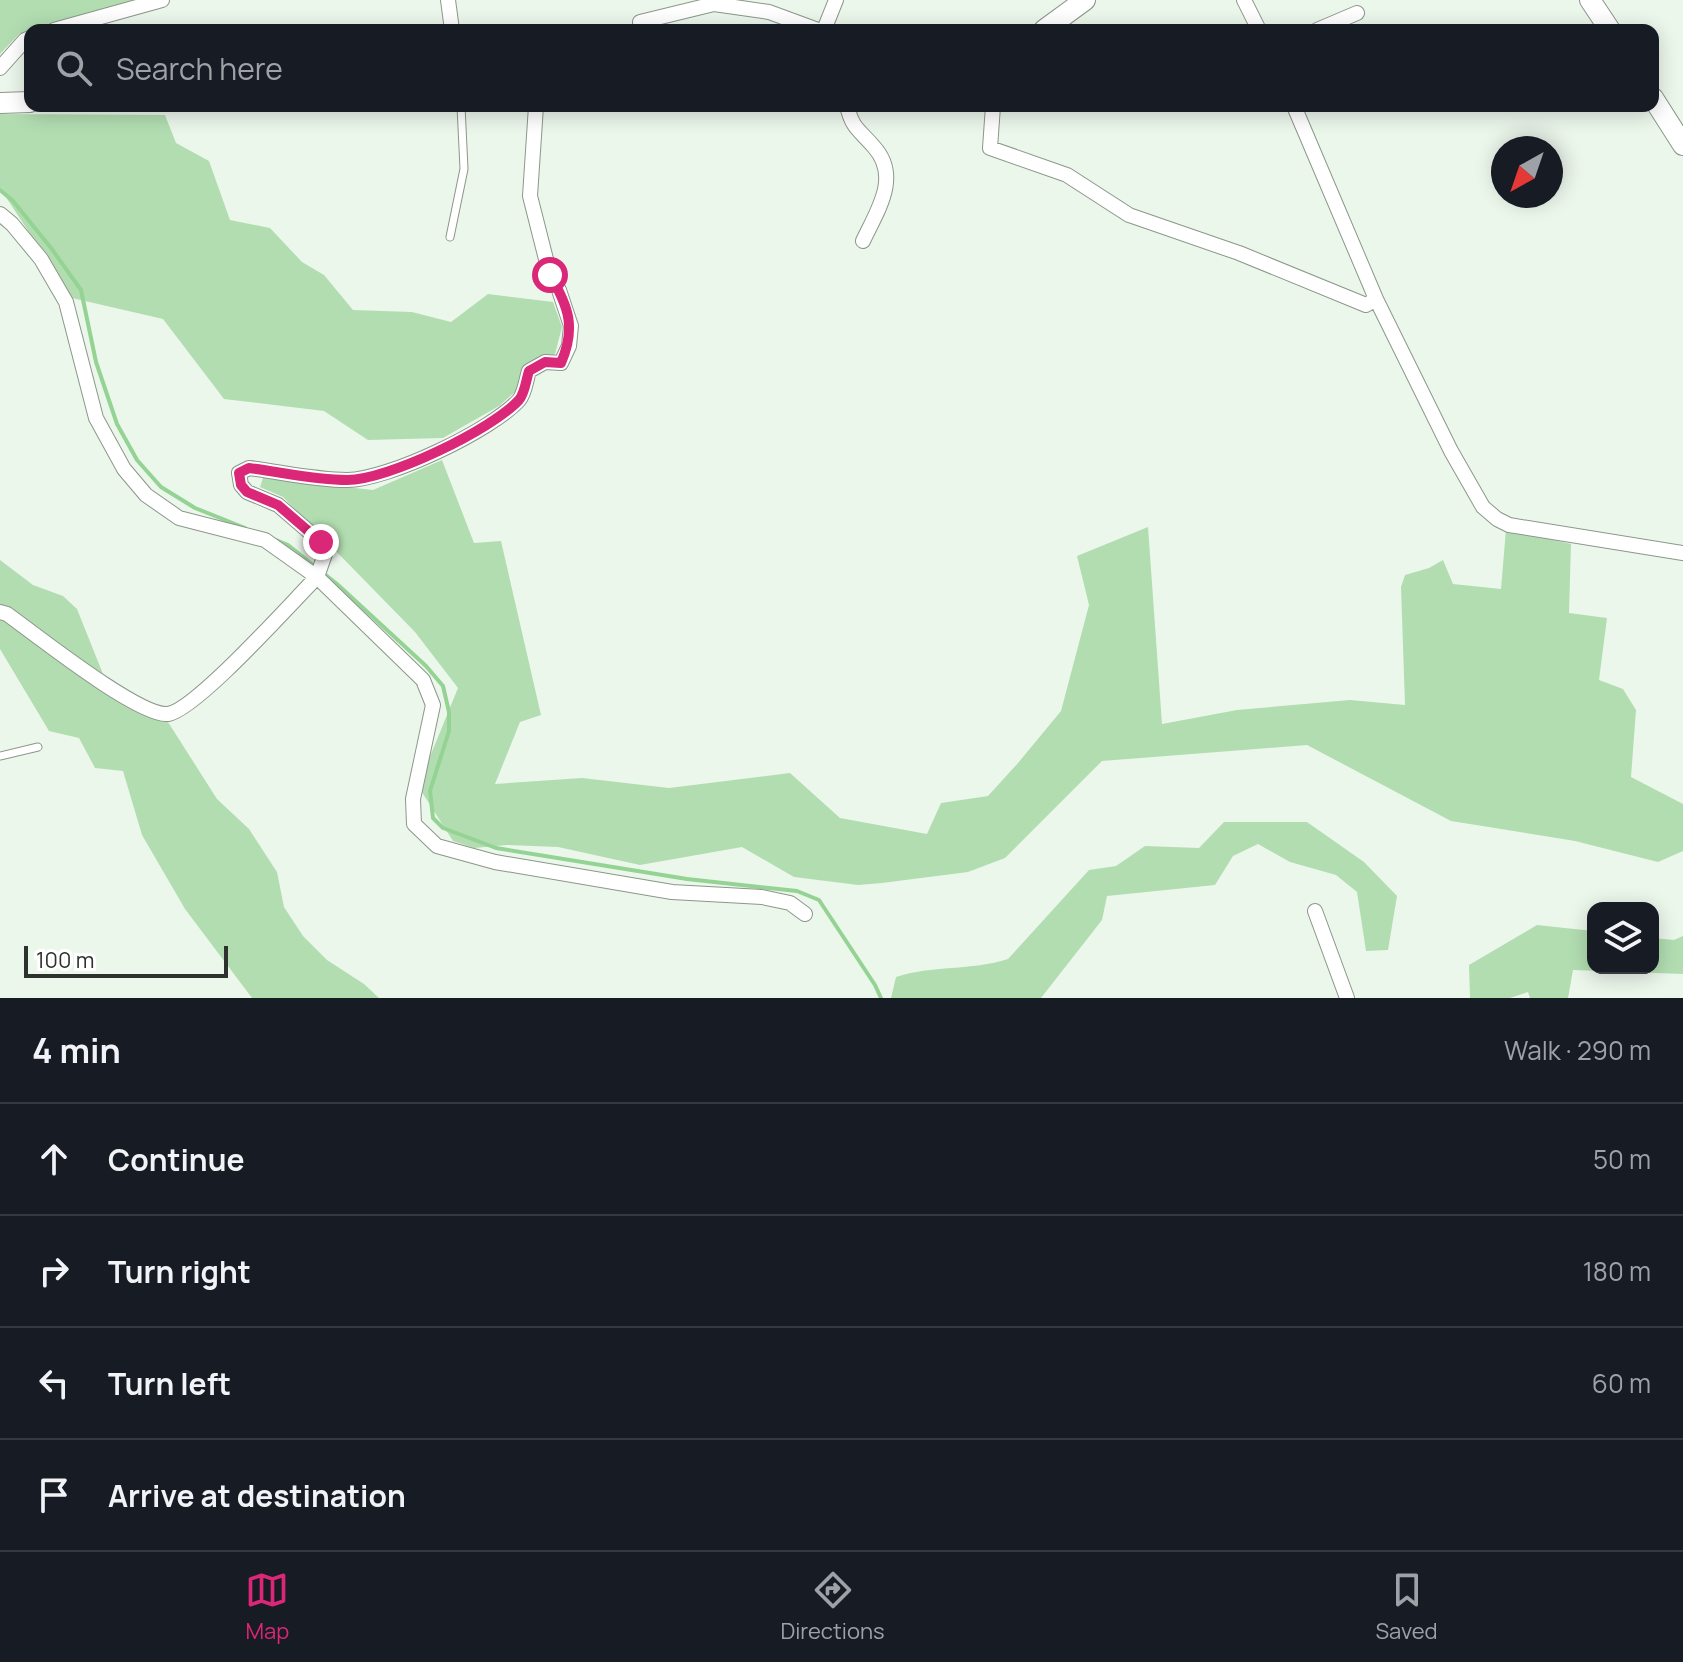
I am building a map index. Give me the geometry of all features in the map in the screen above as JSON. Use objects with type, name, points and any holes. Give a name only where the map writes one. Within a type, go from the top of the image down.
[{"type":"street","points":[[76,24],[162,0]]},
{"type":"street","points":[[448,0],[451,24]]},
{"type":"street","points":[[826,24],[836,0]]},
{"type":"street","points":[[1052,24],[1085,0]]},
{"type":"street","points":[[1244,0],[1256,24]]},
{"type":"street","points":[[1590,0],[1606,24]]},
{"type":"street","points":[[640,22],[714,4],[769,12],[802,24]]},
{"type":"street","points":[[1331,24],[1357,13]]},
{"type":"street","points":[[0,68],[24,41]]},
{"type":"street","points":[[0,103],[24,102]]},
{"type":"street","points":[[1659,107],[1683,145]]},
{"type":"street","points":[[0,612],[146,709],[166,714],[182,709],[204,691],[317,577],[325,554],[321,542],[278,505],[247,492],[241,485],[239,473],[249,468],[347,480],[370,478],[392,471],[486,426],[521,398],[529,371],[545,362],[561,363],[569,346],[571,326],[568,312],[550,275],[530,196],[536,112]]},
{"type":"street","points":[[848,112],[851,124],[877,150],[887,179],[886,192],[863,241]]},
{"type":"street","points":[[993,112],[990,148],[1067,175],[1129,215],[1239,253],[1366,305],[1376,299]]},
{"type":"street","points":[[1297,112],[1376,299],[1451,451],[1483,507],[1497,519],[1540,531],[1683,553]]},
{"type":"street","points":[[0,214],[41,259],[66,302],[96,418],[124,469],[146,495],[179,518],[265,540],[317,577],[423,680],[433,705],[413,799],[414,824],[437,846],[495,862],[672,892],[762,897],[790,903],[805,914]]},
{"type":"street","points":[[1315,911],[1347,998]]},
{"type":"lane","points":[[450,237],[464,169],[461,112]]},
{"type":"lane","points":[[0,756],[38,747]]},
{"type":"green space","points":[[0,0],[135,0],[53,24],[24,24],[24,33],[0,54]]},
{"type":"green space","points":[[0,114],[165,115],[176,143],[209,161],[230,220],[270,228],[302,262],[324,275],[353,310],[412,312],[451,322],[488,294],[553,302],[562,327],[555,354],[526,368],[517,390],[499,406],[443,438],[368,440],[324,411],[224,399],[163,319],[72,298],[0,188]]},
{"type":"green space","points":[[442,460],[474,543],[501,541],[541,715],[520,722],[495,784],[582,778],[669,788],[790,773],[840,818],[927,834],[941,803],[988,796],[1061,711],[1089,605],[1077,556],[1148,527],[1162,724],[1237,710],[1350,700],[1405,705],[1401,587],[1405,575],[1443,560],[1453,584],[1501,589],[1506,529],[1571,544],[1569,613],[1607,618],[1599,680],[1623,689],[1636,710],[1631,777],[1683,804],[1683,851],[1658,862],[1575,841],[1451,821],[1307,745],[1102,761],[1005,858],[968,872],[882,883],[858,885],[794,877],[742,847],[640,865],[558,847],[507,845],[474,848],[453,841],[418,786],[458,688],[415,632],[283,497],[260,487],[263,478],[373,490]]},
{"type":"green space","points":[[0,560],[33,585],[63,596],[77,609],[103,674],[168,722],[217,799],[249,829],[277,872],[284,907],[303,936],[327,960],[364,984],[379,998],[252,998],[185,909],[142,835],[123,771],[95,768],[79,738],[49,731],[0,649]]},
{"type":"green space","points":[[1224,822],[1307,822],[1364,862],[1397,896],[1388,950],[1366,951],[1357,892],[1336,875],[1290,862],[1258,844],[1233,856],[1215,885],[1107,896],[1102,920],[1041,998],[891,998],[896,977],[1008,959],[1089,870],[1116,866],[1145,846],[1199,848]]},
{"type":"green space","points":[[1537,925],[1587,930],[1587,971],[1573,970],[1568,998],[1530,998],[1528,992],[1510,998],[1470,998],[1469,965]]},
{"type":"green space","points":[[1683,936],[1683,974],[1659,973],[1659,939],[1674,940]]},
{"type":"waterway","points":[[0,190],[13,201],[81,290],[96,362],[117,424],[137,460],[161,487],[195,508],[245,528]]},
{"type":"waterway","points":[[276,540],[288,545],[337,584],[426,666],[443,686],[449,712],[449,731],[430,791],[433,818],[443,828],[496,848],[687,879],[797,891],[819,900],[881,998]]},
{"type":"route","points":[[321,542],[278,505],[247,492],[241,485],[239,473],[249,468],[347,480],[370,478],[392,471],[486,426],[521,398],[529,371],[545,362],[561,363],[569,346],[571,326],[568,312],[550,275]]}]
